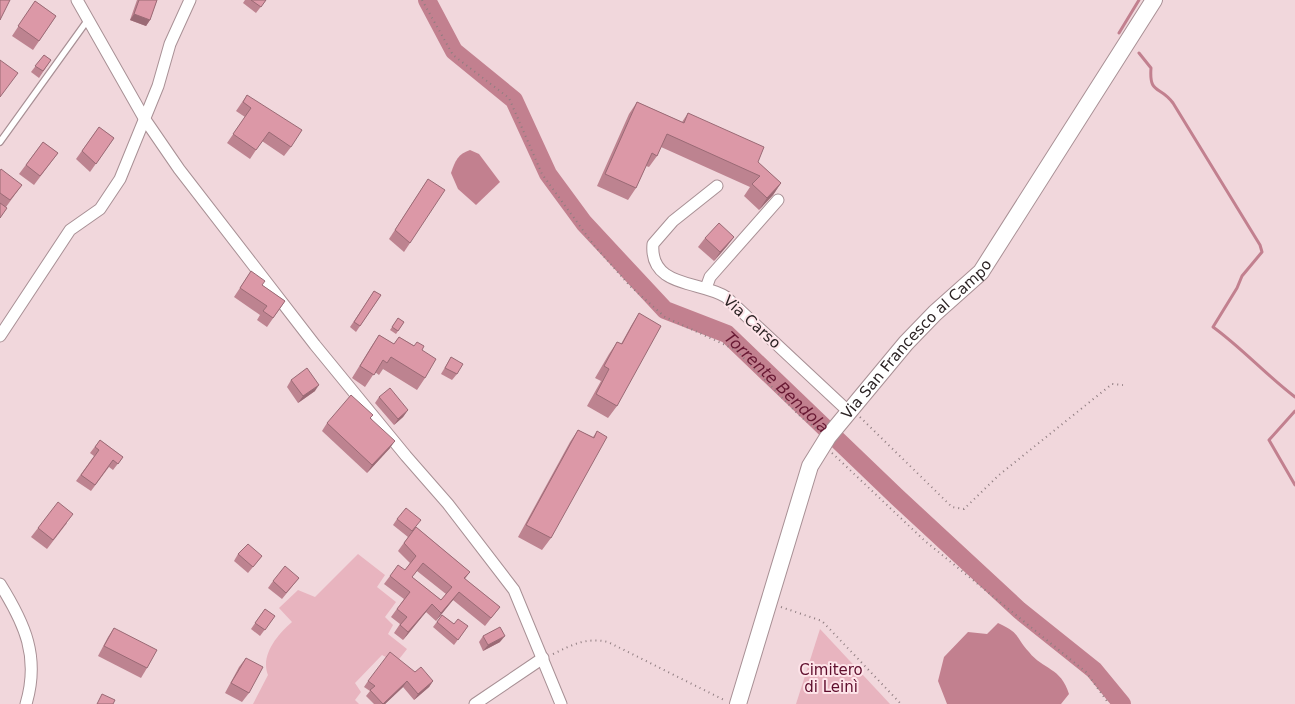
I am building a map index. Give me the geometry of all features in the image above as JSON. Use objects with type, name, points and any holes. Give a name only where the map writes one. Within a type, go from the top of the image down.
[{"type":"street","points":[[77,0],[87,21],[144,118],[179,169],[314,345],[488,553],[514,590],[544,658],[561,704]]},
{"type":"street","points":[[0,336],[70,230],[100,209],[115,186],[158,86],[170,44],[190,0]]},
{"type":"street","name":"Via San Francesco al Campo","points":[[738,704],[810,466],[850,410],[906,344],[935,313],[980,272],[1154,0]]},
{"type":"street","name":"Via Carso","points":[[717,186],[673,221],[653,244],[652,254],[662,271],[683,284],[706,288],[726,297],[850,410]]},
{"type":"street","points":[[706,288],[710,277],[778,200]]},
{"type":"street","points":[[0,584],[11,602],[31,646],[32,684],[26,704]]},
{"type":"street","points":[[475,704],[544,658]]},
{"type":"lane","points":[[0,142],[87,21]]},
{"type":"path","points":[[422,0],[454,55],[508,98],[542,174],[593,244],[630,286],[665,317],[736,350],[925,541],[1086,672],[1109,704]]},
{"type":"path","points":[[850,410],[952,507],[964,509],[999,475],[1112,384],[1123,385]]},
{"type":"path","points":[[778,606],[822,621],[901,704]]},
{"type":"path","points":[[544,658],[583,640],[596,639],[608,642],[732,704]]},
{"type":"green space","points":[[358,554],[385,575],[377,587],[396,602],[385,617],[393,625],[388,634],[407,649],[396,663],[382,655],[355,683],[361,692],[355,700],[359,704],[253,704],[268,675],[266,660],[268,653],[276,639],[292,622],[279,608],[298,590],[315,597]]},
{"type":"green space","name":"Cimitero di Leinì","points":[[820,629],[890,704],[796,704]]},
{"type":"shaded area","points":[[470,150],[479,154],[500,182],[476,205],[458,189],[451,173],[458,158]]},
{"type":"shaded area","points":[[998,623],[1014,633],[1034,658],[1057,674],[1066,685],[1069,694],[1061,704],[947,704],[938,681],[944,657],[968,632],[987,634]]},
{"type":"building","points":[[0,0],[10,0],[0,20]]},
{"type":"building","points":[[139,0],[157,0],[150,20],[134,14]]},
{"type":"building","points":[[251,0],[266,0],[261,7]]},
{"type":"building","points":[[35,1],[56,16],[39,41],[18,26]]},
{"type":"building","points":[[44,55],[51,60],[43,71],[35,66]]},
{"type":"building","points":[[0,60],[18,73],[0,97]]},
{"type":"building","points":[[247,95],[302,130],[291,147],[269,132],[256,150],[233,134],[251,108],[243,102]]},
{"type":"building","points":[[637,102],[684,123],[688,113],[764,147],[758,162],[781,183],[767,198],[752,184],[760,176],[667,134],[657,156],[652,153],[636,188],[605,174]]},
{"type":"building","points":[[99,127],[114,138],[96,164],[82,151]]},
{"type":"building","points":[[43,142],[58,153],[40,176],[26,165]]},
{"type":"building","points":[[1,169],[22,185],[10,200],[0,193]]},
{"type":"building","points":[[428,179],[445,190],[410,243],[395,230]]},
{"type":"building","points":[[0,203],[7,208],[0,218]]},
{"type":"building","points":[[719,223],[734,237],[720,252],[705,238]]},
{"type":"building","points":[[251,271],[265,281],[262,285],[285,301],[273,318],[263,311],[267,306],[240,288]]},
{"type":"building","points":[[374,291],[381,295],[360,326],[354,322]]},
{"type":"building","points":[[639,313],[661,326],[617,406],[596,394],[609,369],[604,366],[617,342],[622,344]]},
{"type":"building","points":[[398,318],[404,322],[398,331],[392,327]]},
{"type":"building","points":[[379,335],[394,344],[399,337],[414,346],[417,342],[424,346],[422,350],[436,359],[425,378],[391,357],[387,363],[383,360],[374,375],[360,366]]},
{"type":"building","points":[[451,357],[463,364],[457,374],[445,368]]},
{"type":"building","points":[[307,368],[319,385],[303,396],[291,380]]},
{"type":"building","points":[[390,388],[408,410],[398,419],[379,397]]},
{"type":"building","points":[[351,395],[373,415],[370,418],[395,441],[372,465],[327,423]]},
{"type":"building","points":[[578,430],[594,438],[597,431],[607,437],[551,538],[526,525]]},
{"type":"building","points":[[100,440],[123,457],[118,464],[113,460],[95,485],[81,475],[99,450],[95,447]]},
{"type":"building","points":[[58,502],[73,514],[53,540],[38,528]]},
{"type":"building","points":[[406,508],[421,520],[412,531],[397,519]]},
{"type":"building","points":[[416,527],[470,572],[464,578],[500,607],[491,618],[459,592],[441,613],[432,604],[408,632],[400,625],[407,617],[397,609],[410,592],[390,576],[398,565],[405,570],[416,556],[404,543]],"holes":[[[423,563],[452,587],[441,600],[412,577]]]},
{"type":"building","points":[[248,544],[262,556],[253,567],[238,554]]},
{"type":"building","points":[[285,566],[299,578],[286,593],[273,581]]},
{"type":"building","points":[[265,609],[275,616],[265,630],[255,623]]},
{"type":"building","points":[[442,615],[454,624],[458,619],[468,626],[458,640],[437,622]]},
{"type":"building","points":[[500,627],[505,636],[488,645],[483,636]]},
{"type":"building","points":[[114,628],[157,650],[147,668],[104,646]]},
{"type":"building","points":[[390,652],[415,672],[421,667],[433,681],[418,694],[407,681],[383,704],[370,690],[375,686],[368,681]]},
{"type":"building","points":[[246,658],[263,667],[249,693],[231,683]]},
{"type":"building","points":[[102,694],[115,700],[113,704],[97,704]]},
{"type":"waterway","name":"Torrente Bendola","points":[[427,0],[454,51],[514,100],[548,174],[584,223],[665,310],[727,334],[897,497],[1019,610],[1094,670],[1122,704]]},
{"type":"waterway","points":[[1119,33],[1139,0]]},
{"type":"waterway","points":[[1139,53],[1151,68],[1154,86],[1173,103],[1260,245],[1262,252],[1242,276],[1237,288],[1213,327],[1295,397]]},
{"type":"waterway","points":[[1295,411],[1269,440],[1295,485]]}]
